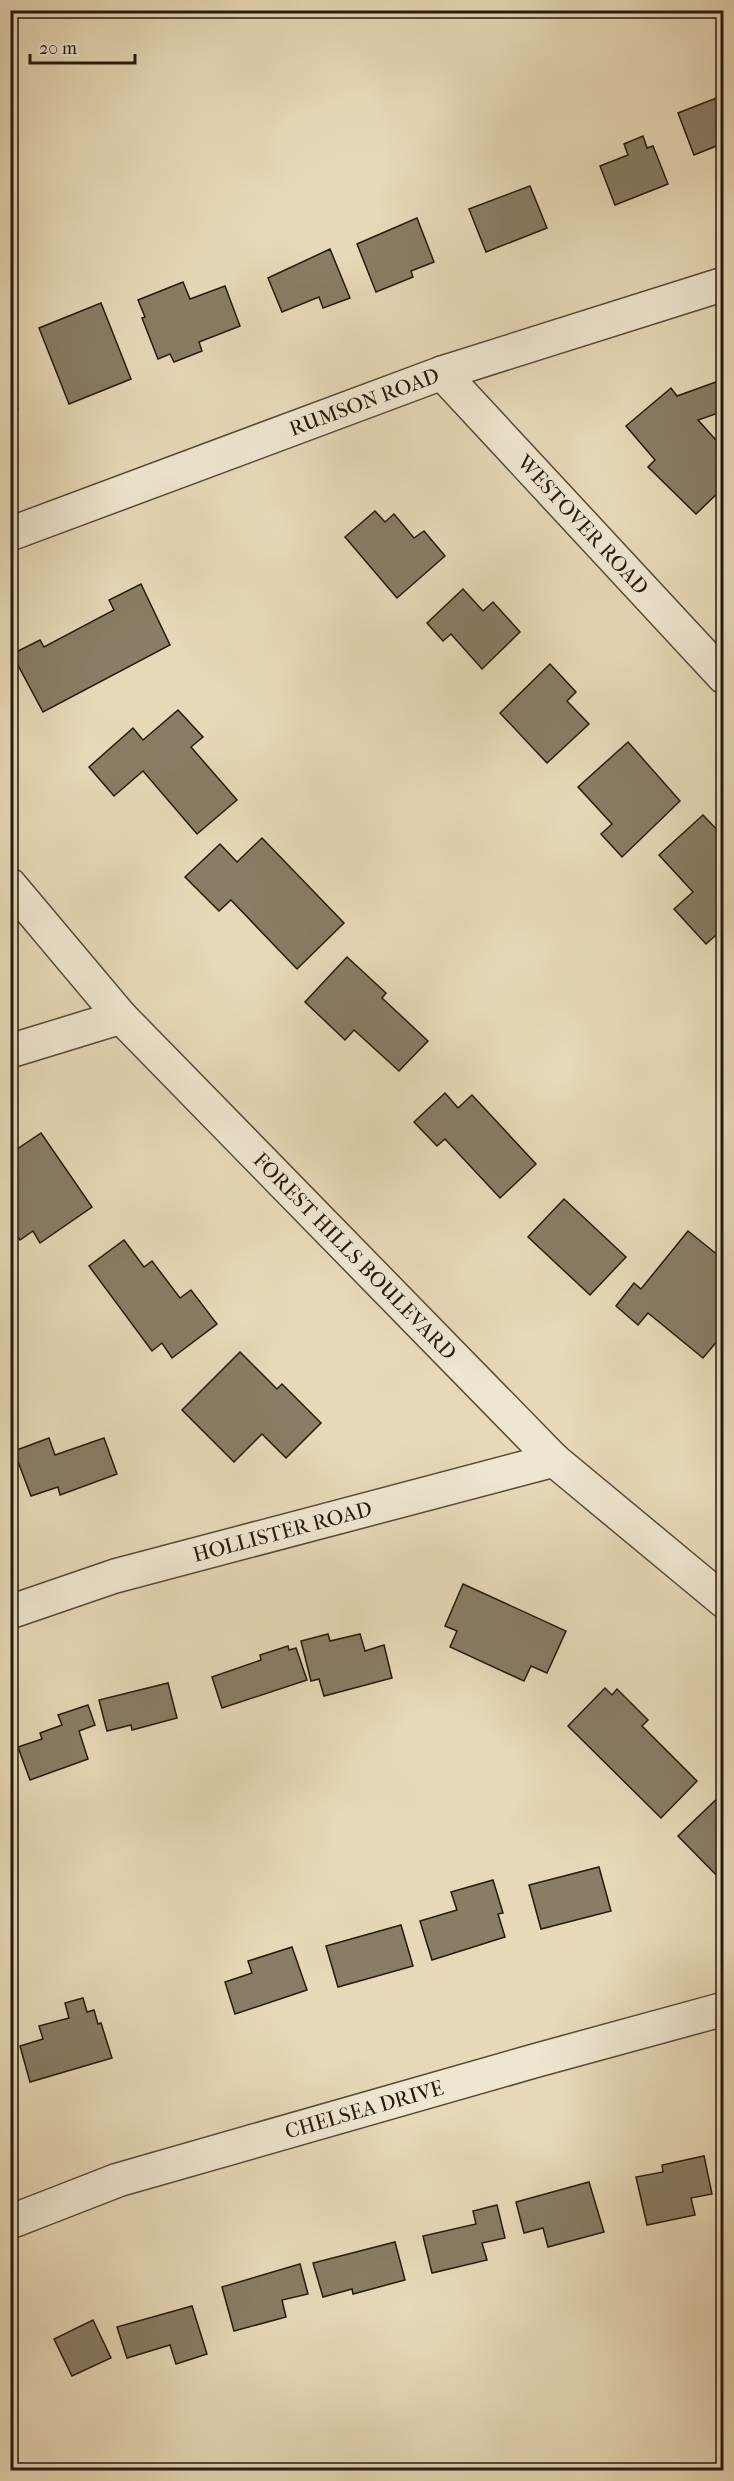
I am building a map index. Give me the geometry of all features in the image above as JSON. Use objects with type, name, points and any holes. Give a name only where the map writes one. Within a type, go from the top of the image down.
[{"type":"street","name":"RUMSON ROAD","points":[[10,534],[442,373],[723,284]]},
{"type":"street","name":"WESTOVER ROAD","points":[[442,373],[723,677]]},
{"type":"street","name":"FOREST HILLS BOULEVARD","points":[[10,885],[121,1017],[554,1460],[723,1601]]},
{"type":"street","points":[[10,1051],[121,1017]]},
{"type":"street","name":"HOLLISTER ROAD","points":[[10,1612],[116,1576],[554,1460]]},
{"type":"street","name":"CHELSEA DRIVE","points":[[10,2222],[118,2180],[723,2009]]},
{"type":"building","points":[[724,95],[724,143],[694,155],[678,113]]},
{"type":"building","points":[[643,136],[647,148],[653,146],[668,184],[615,205],[600,166],[628,155],[624,144]]},
{"type":"building","points":[[530,186],[547,228],[486,252],[469,209]]},
{"type":"building","points":[[417,218],[434,262],[411,271],[413,277],[376,292],[357,244]]},
{"type":"building","points":[[330,249],[350,298],[323,308],[319,297],[282,312],[268,278]]},
{"type":"building","points":[[183,282],[190,299],[225,286],[240,326],[199,342],[202,351],[174,362],[170,354],[158,359],[142,318],[145,317],[138,300]]},
{"type":"building","points":[[101,303],[131,379],[69,404],[39,328]]},
{"type":"building","points":[[724,379],[724,411],[698,420],[724,449],[724,487],[696,514],[648,467],[655,460],[626,426],[671,388],[677,396]]},
{"type":"building","points":[[10,389],[18,409],[10,412]]},
{"type":"building","points":[[375,511],[385,522],[394,514],[414,538],[424,531],[445,556],[397,598],[345,537]]},
{"type":"building","points":[[141,584],[170,645],[43,712],[12,654],[40,640],[44,647],[114,610],[109,600]]},
{"type":"building","points":[[463,589],[483,611],[493,602],[520,632],[482,669],[451,634],[443,641],[427,623]]},
{"type":"building","points":[[550,664],[576,692],[567,701],[589,724],[547,763],[500,713]]},
{"type":"building","points":[[178,710],[203,737],[191,747],[237,800],[197,834],[143,771],[114,796],[89,767],[133,728],[143,740]]},
{"type":"building","points":[[628,742],[680,801],[622,857],[601,834],[612,824],[578,787]]},
{"type":"building","points":[[703,815],[724,837],[724,928],[706,944],[674,909],[693,892],[659,855]]},
{"type":"building","points":[[262,838],[344,923],[297,969],[231,900],[219,911],[185,877],[220,844],[237,862]]},
{"type":"building","points":[[347,957],[386,993],[382,998],[428,1041],[399,1071],[354,1030],[345,1040],[305,1002]]},
{"type":"building","points":[[445,1093],[458,1108],[472,1095],[536,1164],[500,1198],[445,1139],[437,1146],[414,1122]]},
{"type":"building","points":[[41,1133],[92,1207],[40,1243],[33,1231],[20,1240],[10,1227],[10,1154]]},
{"type":"building","points":[[564,1199],[626,1257],[590,1295],[528,1237]]},
{"type":"building","points":[[688,1231],[724,1260],[724,1333],[703,1358],[648,1313],[638,1325],[616,1306],[634,1283],[641,1289]]},
{"type":"building","points":[[124,1240],[144,1267],[152,1261],[180,1298],[191,1290],[217,1324],[172,1358],[162,1343],[152,1351],[89,1266]]},
{"type":"building","points":[[240,1352],[277,1389],[282,1384],[321,1423],[286,1458],[262,1434],[234,1462],[182,1410]]},
{"type":"building","points":[[49,1438],[55,1455],[104,1438],[117,1474],[60,1495],[58,1487],[31,1496],[14,1451]]},
{"type":"building","points":[[463,1584],[566,1631],[547,1673],[531,1666],[524,1681],[450,1647],[457,1631],[445,1626]]},
{"type":"building","points":[[328,1634],[330,1641],[360,1634],[365,1651],[384,1645],[392,1678],[324,1696],[319,1679],[311,1681],[301,1641]]},
{"type":"building","points":[[288,1646],[289,1650],[296,1648],[307,1680],[222,1708],[212,1677],[261,1660],[260,1655]]},
{"type":"building","points":[[168,1683],[177,1718],[132,1730],[131,1725],[107,1731],[99,1700]]},
{"type":"building","points":[[605,1688],[612,1695],[617,1689],[648,1720],[642,1726],[697,1781],[661,1818],[568,1726]]},
{"type":"building","points":[[88,1705],[95,1725],[79,1731],[88,1759],[30,1780],[18,1747],[42,1739],[40,1733],[62,1725],[58,1715]]},
{"type":"building","points":[[724,1793],[724,1883],[678,1836]]},
{"type":"building","points":[[599,1867],[611,1911],[541,1929],[529,1885]]},
{"type":"building","points":[[493,1880],[503,1913],[498,1914],[505,1937],[432,1960],[420,1921],[457,1910],[451,1892]]},
{"type":"building","points":[[401,1925],[413,1966],[338,1987],[326,1946]]},
{"type":"building","points":[[292,1947],[307,1990],[235,2014],[225,1982],[252,1973],[248,1961]]},
{"type":"building","points":[[83,1998],[87,2012],[94,2010],[98,2024],[101,2023],[112,2058],[30,2082],[20,2046],[43,2039],[39,2026],[69,2018],[65,2003]]},
{"type":"building","points":[[704,2156],[712,2194],[691,2198],[695,2215],[647,2225],[636,2177],[663,2172],[662,2165]]},
{"type":"building","points":[[589,2182],[604,2232],[548,2247],[543,2228],[524,2233],[516,2202]]},
{"type":"building","points":[[497,2205],[505,2238],[482,2243],[487,2260],[432,2273],[423,2236],[476,2224],[473,2211]]},
{"type":"building","points":[[395,2242],[405,2280],[353,2294],[352,2289],[323,2297],[313,2263]]},
{"type":"building","points":[[300,2264],[308,2294],[282,2300],[286,2317],[234,2331],[222,2287]]},
{"type":"building","points":[[192,2306],[207,2354],[176,2364],[170,2345],[127,2358],[117,2327]]},
{"type":"building","points":[[93,2320],[111,2358],[72,2376],[54,2339]]}]
